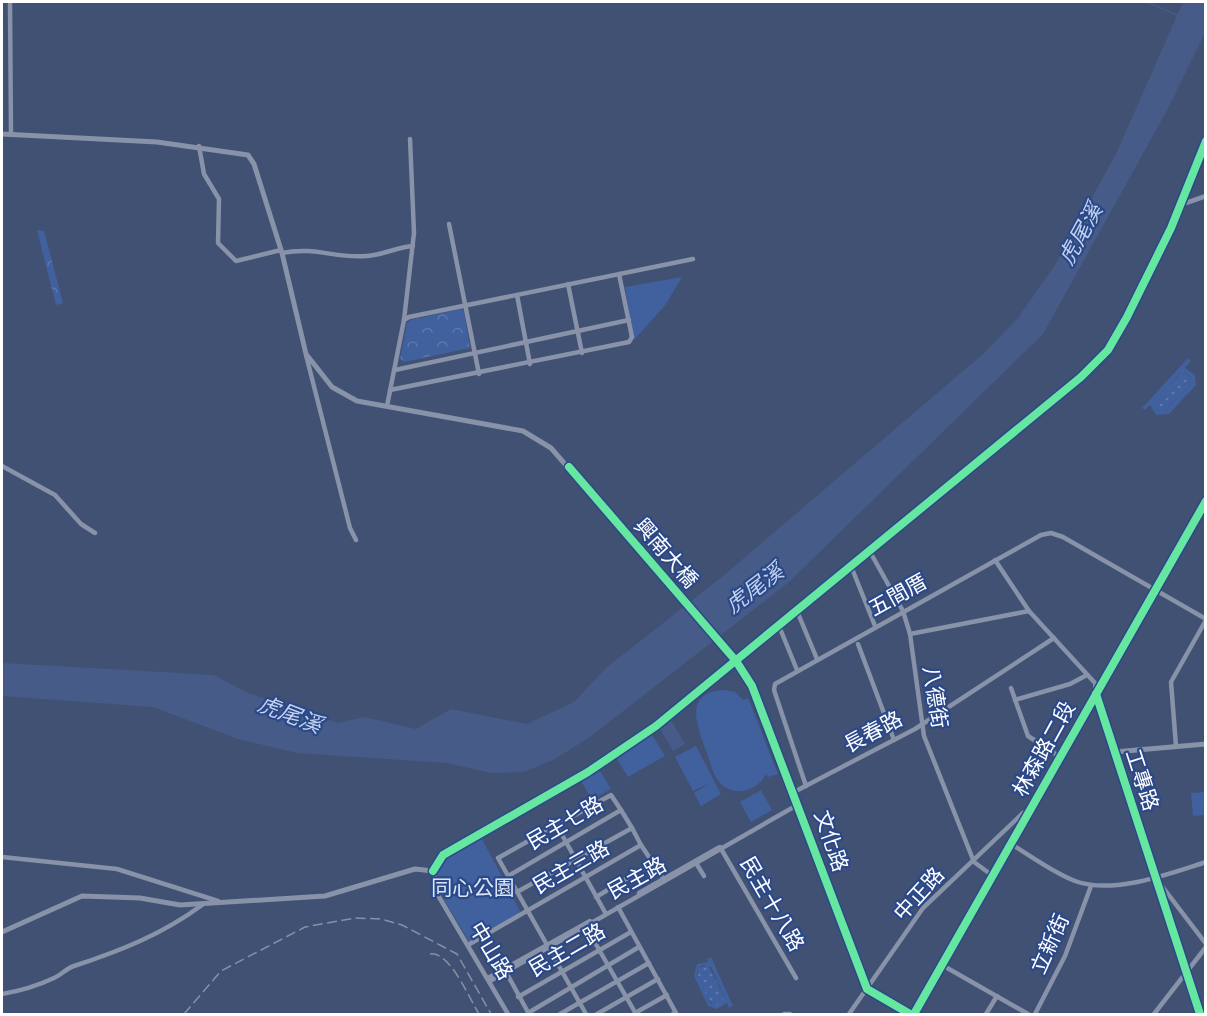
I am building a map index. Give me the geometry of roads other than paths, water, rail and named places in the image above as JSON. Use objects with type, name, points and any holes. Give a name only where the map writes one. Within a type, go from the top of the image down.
[{"type":"main road","name":"林森路二段","points":[[912,1014],[1206,501]]},
{"type":"street","points":[[10,2],[11,135]]},
{"type":"street","points":[[2,134],[199,146],[250,156],[282,252],[350,528],[356,540]]},
{"type":"street","points":[[387,406],[404,320],[413,246],[410,139]]},
{"type":"street","points":[[2,932],[82,896],[140,898],[180,905],[325,897],[415,869],[433,871],[443,855],[520,812],[628,745],[779,626],[1059,396],[1108,350],[1127,317],[1180,206],[1206,141]]},
{"type":"street","points":[[199,146],[204,174],[219,199],[218,243],[236,261],[309,249],[347,256],[369,256],[413,246]]},
{"type":"street","points":[[1180,206],[1206,196]]},
{"type":"street","points":[[449,224],[479,374]]},
{"type":"street","points":[[404,320],[693,258]]},
{"type":"street","points":[[390,390],[530,364],[629,342],[632,337],[620,274]]},
{"type":"street","points":[[568,284],[582,353]]},
{"type":"street","points":[[517,295],[530,364]]},
{"type":"street","points":[[395,370],[474,351],[628,320]]},
{"type":"street","name":"興南大橋","points":[[306,354],[314,367],[341,394],[357,401],[523,431],[551,448],[735,661]]},
{"type":"street","points":[[2,466],[55,495],[81,524],[94,533]]},
{"type":"street","name":"五間厝","points":[[817,659],[1034,538],[1057,533],[1206,619]]},
{"type":"street","name":"八德街","points":[[869,550],[903,611],[910,634],[920,726],[974,862]]},
{"type":"street","name":"工專路","points":[[995,560],[1029,611],[1095,683],[1114,752],[1155,877],[1206,946]]},
{"type":"street","points":[[851,566],[875,626]]},
{"type":"street","points":[[797,611],[817,659]]},
{"type":"street","points":[[910,634],[1029,611]]},
{"type":"street","points":[[1176,746],[1171,682],[1206,619]]},
{"type":"street","points":[[779,626],[797,670]]},
{"type":"street","name":"長春路","points":[[794,792],[920,726],[1054,638]]},
{"type":"street","points":[[858,644],[894,740]]},
{"type":"street","name":"文化路","points":[[806,786],[774,690],[775,684],[817,659]]},
{"type":"street","name":"文化路","points":[[735,661],[753,686],[867,989]]},
{"type":"street","points":[[1016,700],[1070,684],[1087,675]]},
{"type":"street","points":[[1011,688],[1028,736],[1060,757]]},
{"type":"street","points":[[1114,752],[1206,744]]},
{"type":"street","points":[[586,1014],[498,858],[611,795],[621,810]]},
{"type":"street","name":"民主路","points":[[489,980],[586,927],[605,913],[799,804]]},
{"type":"street","name":"民主七路","points":[[508,876],[621,810],[641,845]]},
{"type":"street","name":"中正路","points":[[849,1014],[923,908],[1023,813],[1029,811]]},
{"type":"street","points":[[556,824],[605,913]]},
{"type":"street","points":[[518,892],[632,828]]},
{"type":"street","points":[[1011,844],[1060,874],[1091,886],[1118,885],[1206,862]]},
{"type":"street","name":"民主三路","points":[[468,945],[641,845],[664,881]]},
{"type":"street","name":"民主十八路","points":[[720,847],[796,978]]},
{"type":"street","points":[[2,857],[117,868],[225,903]]},
{"type":"street","points":[[696,862],[704,876]]},
{"type":"street","points":[[974,862],[993,876]]},
{"type":"street","points":[[596,897],[653,863]]},
{"type":"street","name":"中山路","points":[[433,871],[439,897],[508,1014]]},
{"type":"street","points":[[1155,877],[1200,1014]]},
{"type":"street","points":[[549,946],[664,881]]},
{"type":"street","name":"立新街","points":[[1035,1014],[1065,956],[1091,886]]},
{"type":"street","points":[[2,994],[23,990],[57,977],[71,967],[124,949],[179,922],[202,905]]},
{"type":"street","points":[[618,907],[676,1012],[672,1014]]},
{"type":"street","points":[[586,927],[634,1014],[667,995]]},
{"type":"street","name":"民主二路","points":[[519,997],[631,932]]},
{"type":"street","points":[[1154,1014],[1206,946]]},
{"type":"street","points":[[505,971],[528,1014],[639,947]]},
{"type":"street","points":[[560,1014],[649,963]]},
{"type":"street","points":[[942,965],[1028,1014]]},
{"type":"street","points":[[597,1014],[658,979]]},
{"type":"street","points":[[867,989],[912,1014]]},
{"type":"street","points":[[986,1014],[997,996]]},
{"type":"water","name":"虎尾溪","points":[[1183,2],[1205,2],[1205,33],[1166,112],[1043,334],[789,582],[590,737],[555,759],[524,772],[492,773],[447,763],[297,753],[238,739],[153,707],[2,696],[2,663],[214,675],[248,693],[338,723],[364,717],[416,729],[451,709],[527,724],[574,702],[606,668],[723,576],[983,354],[1018,318],[1055,265],[1117,152]]},
{"type":"water","points":[[671,720],[685,744],[673,751],[659,727]]},
{"type":"waterway","points":[[1147,2],[1179,16]]},
{"type":"railway","points":[[184,1014],[221,971],[305,927],[355,918],[381,919],[402,925],[457,954],[491,1014]]},
{"type":"railway","points":[[430,954],[437,955],[452,967],[479,1014]]},
{"type":"park label","name":"同心公園","points":[[473,888]]}]
